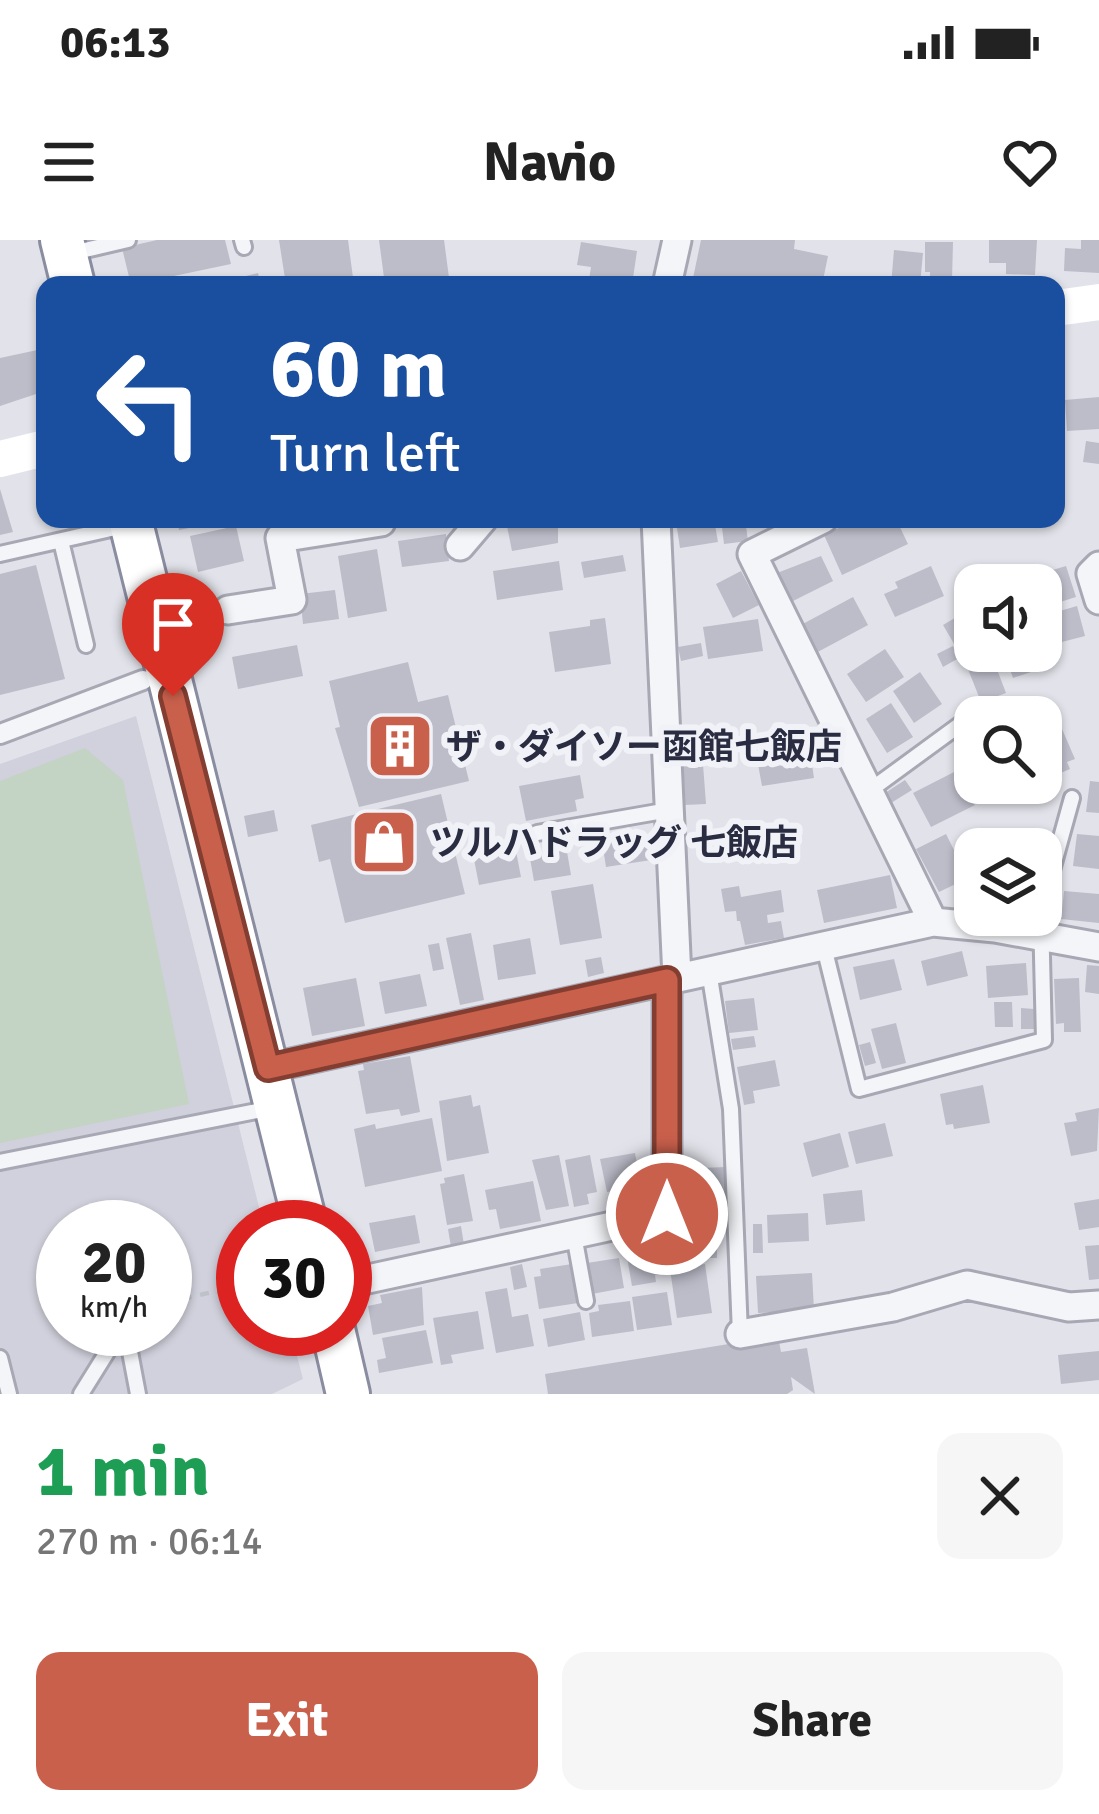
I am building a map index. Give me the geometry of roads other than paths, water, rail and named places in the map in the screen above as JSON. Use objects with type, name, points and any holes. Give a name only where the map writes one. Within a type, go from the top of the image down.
[{"type":"highway","points":[[133,528],[300,1200]]},
{"type":"highway","points":[[339,1356],[348,1394]]},
{"type":"main road","points":[[1065,307],[1099,302]]},
{"type":"main road","points":[[0,459],[36,450]]},
{"type":"street","points":[[670,276],[676,240]]},
{"type":"street","points":[[228,610],[292,600],[280,538],[347,528]]},
{"type":"street","points":[[460,546],[475,528]]},
{"type":"street","points":[[372,1278],[667,1214],[670,810],[656,528]]},
{"type":"street","points":[[805,528],[752,554],[933,922]]},
{"type":"street","points":[[1099,566],[1091,574],[1099,600]]},
{"type":"street","points":[[0,734],[143,680]]},
{"type":"street","points":[[273,1087],[672,979],[933,922],[954,922]]},
{"type":"street","points":[[1062,931],[1099,947]]},
{"type":"street","points":[[740,1334],[893,1307],[967,1285],[1069,1307],[1099,1305]]},
{"type":"lane","points":[[67,260],[128,240]]},
{"type":"lane","points":[[0,554],[109,528]]},
{"type":"lane","points":[[62,541],[86,645]]},
{"type":"lane","points":[[868,792],[954,730]]},
{"type":"lane","points":[[1062,836],[1072,798]]},
{"type":"lane","points":[[537,833],[670,810]]},
{"type":"lane","points":[[824,947],[859,1089],[1044,1040],[1041,936]]},
{"type":"lane","points":[[709,971],[731,1109],[740,1334]]},
{"type":"lane","points":[[0,1162],[273,1087]]},
{"type":"lane","points":[[574,1234],[586,1300]]},
{"type":"lane","points":[[81,1394],[106,1356]]},
{"type":"lane","points":[[128,1356],[139,1394]]},
{"type":"lane","points":[[0,1358],[9,1394]]},
{"type":"place","name":"ザ・ダイソー函館七飯店","points":[[400,746]]},
{"type":"place","name":"ツルハドラッグ 七飯店","points":[[384,842]]}]
